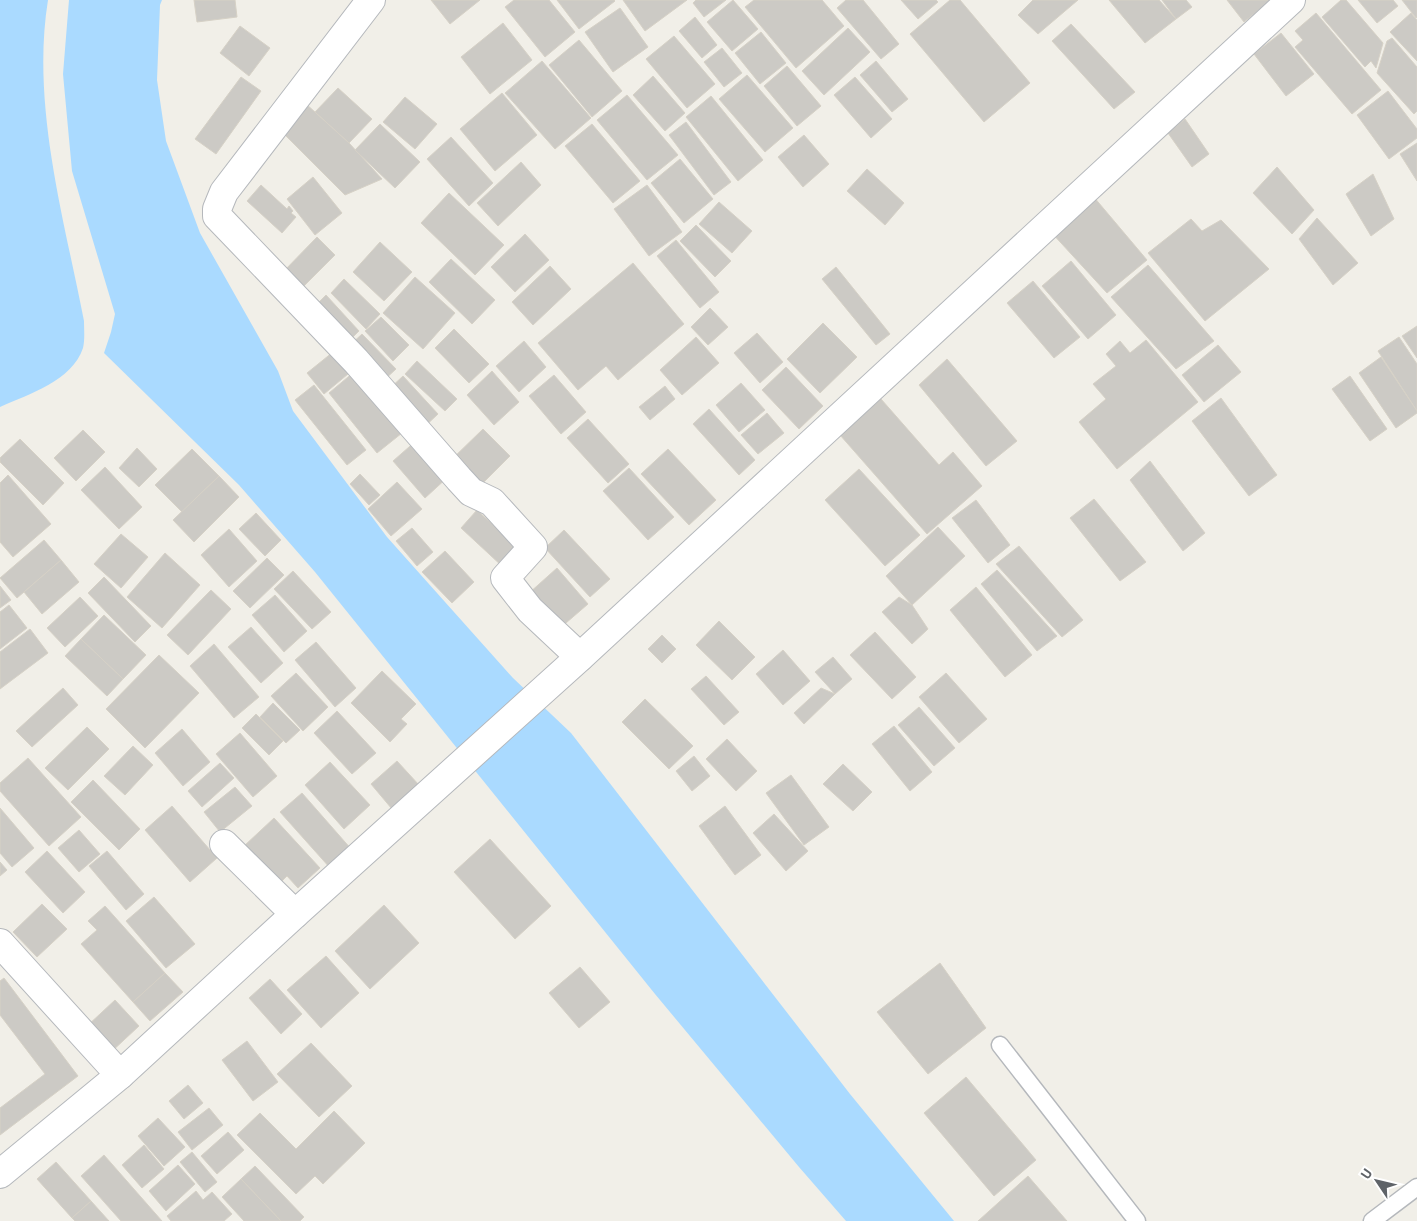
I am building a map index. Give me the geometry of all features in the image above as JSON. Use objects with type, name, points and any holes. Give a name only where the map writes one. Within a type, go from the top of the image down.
[{"type":"street","points":[[371,0],[224,192],[217,209],[217,216],[356,361],[458,479],[471,492],[492,502],[533,547],[505,578],[530,610],[580,657]]},
{"type":"street","points":[[0,1174],[120,1076],[295,914],[580,657],[1291,0]]},
{"type":"street","points":[[224,844],[295,914]]},
{"type":"street","points":[[0,943],[120,1076]]},
{"type":"lane","points":[[1000,1045],[1137,1221]]},
{"type":"lane","points":[[1372,1221],[1417,1186]]},
{"type":"water","points":[[0,0],[48,0],[44,40],[47,121],[59,202],[84,321],[84,342],[77,359],[60,378],[0,407]]},
{"type":"water","points":[[69,0],[162,0],[160,5],[157,80],[166,141],[200,233],[278,371],[293,411],[387,537],[513,678],[571,733],[850,1094],[954,1221],[846,1221],[655,994],[315,572],[239,485],[104,353],[115,314],[72,171],[63,74]]},
{"type":"building","points":[[194,0],[235,0],[237,17],[197,22]]},
{"type":"building","points":[[431,0],[480,0],[450,24]]},
{"type":"building","points":[[514,0],[549,0],[575,32],[545,57],[505,7]]},
{"type":"building","points":[[557,0],[614,0],[615,1],[579,29]]},
{"type":"building","points":[[623,0],[687,0],[645,31]]},
{"type":"building","points":[[696,0],[726,0],[704,17],[693,3]]},
{"type":"building","points":[[733,0],[758,29],[732,51],[707,22]]},
{"type":"building","points":[[754,0],[822,0],[844,26],[796,68],[745,7]]},
{"type":"building","points":[[846,0],[863,0],[899,44],[881,59],[837,8]]},
{"type":"building","points":[[901,0],[936,0],[938,2],[918,19]]},
{"type":"building","points":[[950,0],[960,0],[1030,83],[984,122],[910,34]]},
{"type":"building","points":[[1033,0],[1078,0],[1038,34],[1018,15]]},
{"type":"building","points":[[1109,0],[1159,0],[1176,19],[1145,43]]},
{"type":"building","points":[[1162,0],[1186,0],[1192,7],[1176,19]]},
{"type":"building","points":[[1227,0],[1271,0],[1244,22]]},
{"type":"building","points":[[1341,0],[1346,0],[1383,43],[1376,68],[1371,61],[1365,67],[1322,17]]},
{"type":"building","points":[[1358,0],[1393,0],[1398,6],[1377,23]]},
{"type":"building","points":[[1402,0],[1417,0],[1416,18]]},
{"type":"building","points":[[620,8],[648,47],[613,72],[585,32]]},
{"type":"building","points":[[1316,13],[1381,90],[1352,114],[1295,47],[1303,40],[1295,31]]},
{"type":"building","points":[[1411,13],[1417,20],[1417,61],[1390,32]]},
{"type":"building","points":[[695,17],[717,45],[702,58],[679,31]]},
{"type":"building","points":[[503,23],[532,60],[490,94],[461,57]]},
{"type":"building","points":[[1071,24],[1135,92],[1114,109],[1052,41]]},
{"type":"building","points":[[240,26],[270,48],[249,76],[220,53]]},
{"type":"building","points":[[848,28],[870,52],[824,95],[802,71]]},
{"type":"building","points":[[761,32],[786,63],[760,84],[735,53]]},
{"type":"building","points":[[1281,33],[1314,74],[1286,96],[1254,54]]},
{"type":"building","points":[[674,36],[715,84],[687,108],[646,59]]},
{"type":"building","points":[[1392,38],[1417,67],[1417,111],[1414,114],[1377,73],[1387,41]]},
{"type":"building","points":[[579,40],[622,91],[592,117],[549,65]]},
{"type":"building","points":[[722,48],[742,73],[724,87],[704,62]]},
{"type":"building","points":[[542,61],[591,118],[555,149],[505,93]]},
{"type":"building","points":[[876,61],[908,99],[892,112],[860,75]]},
{"type":"building","points":[[787,66],[821,106],[797,126],[764,86]]},
{"type":"building","points":[[747,75],[793,128],[765,152],[719,99]]},
{"type":"building","points":[[653,76],[685,113],[665,131],[633,95]]},
{"type":"building","points":[[241,77],[261,91],[216,154],[195,139]]},
{"type":"building","points":[[855,77],[892,119],[871,138],[834,95]]},
{"type":"building","points":[[338,88],[372,119],[349,143],[315,112]]},
{"type":"building","points":[[1388,91],[1417,129],[1417,138],[1389,159],[1357,115]]},
{"type":"building","points":[[502,93],[537,135],[495,171],[460,129]]},
{"type":"building","points":[[627,95],[678,155],[647,180],[597,120]]},
{"type":"building","points":[[711,96],[763,160],[738,181],[686,117]]},
{"type":"building","points":[[405,97],[437,124],[415,149],[383,122]]},
{"type":"building","points":[[305,103],[349,143],[382,179],[345,195],[279,129]]},
{"type":"building","points":[[1185,119],[1209,154],[1192,167],[1168,133]]},
{"type":"building","points":[[686,122],[731,182],[714,195],[669,135]]},
{"type":"building","points":[[380,124],[420,162],[395,188],[355,150]]},
{"type":"building","points":[[592,124],[640,181],[613,203],[565,146]]},
{"type":"building","points":[[804,135],[829,164],[803,187],[778,157]]},
{"type":"building","points":[[451,137],[493,183],[469,206],[427,159]]},
{"type":"building","points":[[1417,143],[1417,181],[1400,154]]},
{"type":"building","points":[[680,159],[713,199],[684,223],[651,183]]},
{"type":"building","points":[[521,162],[541,185],[498,226],[477,203]]},
{"type":"building","points":[[1277,167],[1314,210],[1292,234],[1253,193]]},
{"type":"building","points":[[867,169],[904,203],[885,225],[847,191]]},
{"type":"building","points":[[1373,174],[1394,219],[1371,236],[1346,194]]},
{"type":"building","points":[[313,177],[342,213],[315,235],[287,199]]},
{"type":"building","points":[[261,185],[287,209],[289,206],[293,211],[291,213],[296,217],[282,233],[247,201]]},
{"type":"building","points":[[647,185],[682,232],[649,256],[614,209]]},
{"type":"building","points":[[449,193],[504,245],[475,275],[421,223]]},
{"type":"building","points":[[1093,196],[1147,260],[1107,293],[1050,231]]},
{"type":"building","points":[[719,202],[752,231],[732,253],[699,224]]},
{"type":"building","points":[[1317,218],[1358,263],[1333,285],[1299,239]]},
{"type":"building","points":[[1191,219],[1202,231],[1221,220],[1269,269],[1205,321],[1148,253]]},
{"type":"building","points":[[696,225],[731,261],[715,277],[680,241]]},
{"type":"building","points":[[525,234],[549,260],[515,292],[491,267]]},
{"type":"building","points":[[317,237],[335,255],[300,290],[283,272]]},
{"type":"building","points":[[676,240],[719,292],[700,308],[657,256]]},
{"type":"building","points":[[380,242],[412,272],[384,301],[353,272]]},
{"type":"building","points":[[451,259],[495,300],[472,324],[429,282]]},
{"type":"building","points":[[1071,261],[1116,315],[1088,339],[1042,286]]},
{"type":"building","points":[[633,263],[684,324],[618,380],[606,366],[578,390],[538,343]]},
{"type":"building","points":[[1148,265],[1214,341],[1176,369],[1111,297]]},
{"type":"building","points":[[550,266],[571,289],[533,325],[512,302]]},
{"type":"building","points":[[836,267],[890,334],[876,345],[822,279]]},
{"type":"building","points":[[415,277],[455,313],[423,349],[383,313]]},
{"type":"building","points":[[344,279],[380,314],[366,329],[331,293]]},
{"type":"building","points":[[1033,281],[1080,337],[1054,358],[1007,303]]},
{"type":"building","points":[[326,295],[359,331],[347,343],[313,308]]},
{"type":"building","points":[[710,308],[728,327],[708,345],[691,327]]},
{"type":"building","points":[[381,317],[409,345],[393,361],[365,331]]},
{"type":"building","points":[[823,323],[857,357],[820,393],[787,359]]},
{"type":"building","points":[[1417,326],[1417,358],[1402,336]]},
{"type":"building","points":[[454,329],[489,364],[469,383],[435,348]]},
{"type":"building","points":[[757,333],[783,362],[760,383],[734,353]]},
{"type":"building","points":[[362,334],[396,369],[383,381],[349,346]]},
{"type":"building","points":[[696,337],[719,363],[682,395],[660,370]]},
{"type":"building","points":[[1399,337],[1417,364],[1417,411],[1378,351]]},
{"type":"building","points":[[1146,340],[1198,402],[1117,469],[1079,422],[1106,399],[1093,384],[1116,366],[1106,354],[1120,341],[1130,353]]},
{"type":"building","points":[[524,341],[546,367],[519,392],[496,366]]},
{"type":"building","points":[[1218,345],[1241,372],[1204,402],[1182,375]]},
{"type":"building","points":[[338,348],[354,369],[324,394],[307,373]]},
{"type":"building","points":[[1381,357],[1417,411],[1417,413],[1396,428],[1359,373]]},
{"type":"building","points":[[947,359],[1017,441],[986,466],[919,385]]},
{"type":"building","points":[[417,361],[457,399],[445,411],[405,374]]},
{"type":"building","points":[[786,367],[823,406],[799,429],[762,390]]},
{"type":"building","points":[[492,371],[519,402],[494,425],[467,395]]},
{"type":"building","points":[[354,372],[402,433],[377,453],[329,393]]},
{"type":"building","points":[[554,375],[586,412],[561,434],[529,396]]},
{"type":"building","points":[[403,376],[438,414],[422,429],[387,391]]},
{"type":"building","points":[[1350,376],[1387,429],[1370,441],[1332,389]]},
{"type":"building","points":[[741,383],[765,410],[739,432],[716,405]]},
{"type":"building","points":[[314,385],[366,450],[347,465],[295,400]]},
{"type":"building","points":[[665,386],[675,399],[650,420],[639,407]]},
{"type":"building","points":[[1221,398],[1277,475],[1249,496],[1192,421]]},
{"type":"building","points":[[881,399],[939,465],[953,452],[982,486],[927,534],[840,435]]},
{"type":"building","points":[[709,409],[755,460],[739,475],[693,424]]},
{"type":"building","points":[[767,413],[784,433],[758,454],[741,435]]},
{"type":"building","points":[[588,419],[629,464],[608,483],[567,438]]},
{"type":"building","points":[[483,429],[510,456],[475,491],[448,463]]},
{"type":"building","points":[[83,430],[105,452],[76,481],[54,458]]},
{"type":"building","points":[[20,439],[64,483],[43,505],[0,462],[0,458]]},
{"type":"building","points":[[417,440],[449,476],[425,498],[393,461]]},
{"type":"building","points":[[137,448],[157,469],[139,487],[119,468]]},
{"type":"building","points":[[192,449],[219,476],[182,512],[155,485]]},
{"type":"building","points":[[668,449],[716,500],[689,525],[641,474]]},
{"type":"building","points":[[1150,461],[1205,533],[1183,551],[1130,480]]},
{"type":"building","points":[[105,467],[142,507],[119,529],[81,490]]},
{"type":"building","points":[[629,468],[674,517],[648,540],[603,491]]},
{"type":"building","points":[[859,469],[920,535],[885,566],[825,500]]},
{"type":"building","points":[[360,474],[380,495],[369,505],[350,484]]},
{"type":"building","points":[[8,475],[51,524],[13,557],[0,542],[0,483]]},
{"type":"building","points":[[219,476],[239,497],[194,542],[173,520]]},
{"type":"building","points":[[397,482],[422,509],[391,536],[368,509]]},
{"type":"building","points":[[1094,499],[1146,562],[1120,581],[1070,518]]},
{"type":"building","points":[[976,500],[1010,545],[988,563],[952,518]]},
{"type":"building","points":[[477,510],[519,549],[503,567],[461,528]]},
{"type":"building","points":[[256,513],[281,540],[265,556],[239,529]]},
{"type":"building","points":[[938,527],[965,556],[912,605],[886,576]]},
{"type":"building","points":[[412,528],[433,552],[417,566],[396,541]]},
{"type":"building","points":[[229,529],[257,561],[229,587],[201,555]]},
{"type":"building","points":[[564,530],[610,579],[590,597],[545,548]]},
{"type":"building","points":[[121,534],[148,557],[121,588],[94,564]]},
{"type":"building","points":[[44,540],[61,560],[17,598],[0,578]]},
{"type":"building","points":[[1019,546],[1083,620],[1062,637],[996,564]]},
{"type":"building","points":[[445,551],[474,582],[452,603],[422,572]]},
{"type":"building","points":[[165,553],[200,585],[162,628],[127,597]]},
{"type":"building","points":[[267,558],[284,575],[250,608],[233,591]]},
{"type":"building","points":[[61,560],[79,582],[42,614],[24,592]]},
{"type":"building","points":[[557,568],[588,604],[559,629],[528,594]]},
{"type":"building","points":[[997,570],[1057,636],[1037,651],[981,584]]},
{"type":"building","points":[[293,571],[331,612],[312,629],[274,589]]},
{"type":"building","points":[[104,577],[151,626],[135,642],[88,593]]},
{"type":"building","points":[[0,586],[11,600],[0,608]]},
{"type":"building","points":[[976,587],[1032,655],[1005,677],[950,610]]},
{"type":"building","points":[[211,590],[231,609],[188,655],[167,635]]},
{"type":"building","points":[[275,595],[307,631],[284,652],[252,615]]},
{"type":"building","points":[[80,597],[98,616],[65,647],[47,628]]},
{"type":"building","points":[[899,597],[912,605],[928,629],[912,644],[882,612]]},
{"type":"building","points":[[9,605],[27,628],[0,649],[0,612]]},
{"type":"building","points":[[104,615],[146,655],[123,679],[81,639]]},
{"type":"building","points":[[719,621],[755,657],[732,680],[696,645]]},
{"type":"building","points":[[251,627],[283,663],[261,683],[228,647]]},
{"type":"building","points":[[30,629],[48,653],[0,689],[0,652]]},
{"type":"building","points":[[875,632],[916,677],[892,699],[850,655]]},
{"type":"building","points":[[662,635],[676,649],[662,663],[648,649]]},
{"type":"building","points":[[81,639],[123,679],[107,696],[65,656]]},
{"type":"building","points":[[316,642],[356,688],[335,707],[295,660]]},
{"type":"building","points":[[214,644],[259,697],[234,718],[190,666]]},
{"type":"building","points":[[783,650],[810,681],[783,705],[756,674]]},
{"type":"building","points":[[159,655],[199,693],[145,748],[106,709]]},
{"type":"building","points":[[833,657],[852,679],[835,694],[815,672]]},
{"type":"building","points":[[382,671],[416,704],[401,719],[407,724],[390,742],[351,703]]},
{"type":"building","points":[[296,673],[328,707],[303,731],[271,696]]},
{"type":"building","points":[[946,673],[987,719],[959,743],[919,697]]},
{"type":"building","points":[[706,676],[739,712],[724,725],[691,689]]},
{"type":"building","points":[[63,688],[78,705],[32,747],[16,731]]},
{"type":"building","points":[[821,688],[835,694],[804,724],[794,713]]},
{"type":"building","points":[[645,699],[693,746],[669,769],[622,722]]},
{"type":"building","points":[[273,703],[300,730],[286,743],[260,717]]},
{"type":"building","points":[[919,707],[955,748],[934,766],[898,725]]},
{"type":"building","points":[[337,711],[376,753],[352,774],[314,733]]},
{"type":"building","points":[[256,714],[283,741],[269,755],[242,728]]},
{"type":"building","points":[[894,726],[932,772],[910,791],[872,744]]},
{"type":"building","points":[[87,727],[109,749],[68,790],[45,768]]},
{"type":"building","points":[[182,729],[210,762],[183,786],[155,753]]},
{"type":"building","points":[[240,733],[277,776],[253,797],[216,754]]},
{"type":"building","points":[[727,739],[757,771],[736,791],[706,759]]},
{"type":"building","points":[[133,746],[153,765],[125,795],[104,776]]},
{"type":"building","points":[[694,756],[710,776],[692,791],[676,771]]},
{"type":"building","points":[[28,758],[81,817],[49,846],[0,791],[0,783]]},
{"type":"building","points":[[397,761],[419,785],[392,809],[371,784]]},
{"type":"building","points":[[330,762],[370,805],[344,829],[305,785]]},
{"type":"building","points":[[220,763],[234,778],[202,807],[188,791]]},
{"type":"building","points":[[843,764],[872,792],[853,811],[823,784]]},
{"type":"building","points":[[791,775],[829,827],[804,845],[766,793]]},
{"type":"building","points":[[93,780],[140,829],[119,850],[71,802]]},
{"type":"building","points":[[235,787],[252,806],[220,832],[204,812]]},
{"type":"building","points":[[302,793],[352,850],[331,869],[280,812]]},
{"type":"building","points":[[172,806],[217,858],[190,882],[145,830]]},
{"type":"building","points":[[725,806],[761,855],[735,875],[699,826]]},
{"type":"building","points":[[0,808],[34,848],[12,867],[0,853]]},
{"type":"building","points":[[774,814],[808,851],[786,871],[753,833]]},
{"type":"building","points":[[274,818],[320,868],[298,888],[287,876],[279,884],[244,846]]},
{"type":"building","points":[[79,830],[100,854],[79,872],[58,848]]},
{"type":"building","points":[[490,839],[551,906],[515,939],[454,872]]},
{"type":"building","points":[[47,851],[85,892],[63,913],[25,872]]},
{"type":"building","points":[[107,851],[144,894],[126,910],[89,866]]},
{"type":"building","points":[[0,862],[7,870],[0,876]]},
{"type":"building","points":[[154,897],[195,944],[166,968],[126,921]]},
{"type":"building","points":[[42,904],[67,929],[37,957],[13,932]]},
{"type":"building","points":[[384,905],[419,943],[370,989],[335,951]]},
{"type":"building","points":[[105,906],[165,973],[133,1002],[81,944],[97,930],[88,921]]},
{"type":"building","points":[[326,956],[359,993],[321,1028],[287,990]]},
{"type":"building","points":[[940,963],[986,1028],[928,1074],[877,1012]]},
{"type":"building","points":[[580,967],[610,1002],[579,1028],[549,993]]},
{"type":"building","points":[[165,973],[183,992],[150,1021],[133,1002]]},
{"type":"building","points":[[4,978],[78,1076],[0,1135],[0,1108],[45,1074],[0,1015],[0,981]]},
{"type":"building","points":[[270,979],[302,1014],[281,1034],[249,998]]},
{"type":"building","points":[[115,1000],[139,1026],[110,1053],[86,1027]]},
{"type":"building","points":[[247,1041],[278,1082],[253,1101],[222,1060]]},
{"type":"building","points":[[311,1043],[352,1086],[319,1117],[277,1074]]},
{"type":"building","points":[[966,1077],[1036,1160],[994,1196],[924,1113]]},
{"type":"building","points":[[188,1085],[203,1103],[184,1119],[169,1101]]},
{"type":"building","points":[[209,1108],[223,1125],[192,1150],[178,1132]]},
{"type":"building","points":[[334,1111],[365,1143],[323,1184],[315,1176],[296,1194],[237,1135],[260,1113],[296,1149]]},
{"type":"building","points":[[158,1118],[185,1147],[164,1166],[138,1136]]},
{"type":"building","points":[[228,1132],[244,1150],[217,1174],[201,1156]]},
{"type":"building","points":[[144,1145],[164,1169],[142,1188],[122,1165]]},
{"type":"building","points":[[192,1152],[217,1182],[205,1192],[180,1162]]},
{"type":"building","points":[[104,1155],[162,1221],[121,1221],[81,1176]]},
{"type":"building","points":[[56,1162],[91,1201],[72,1218],[37,1179]]},
{"type":"building","points":[[178,1165],[195,1184],[166,1211],[149,1191]]},
{"type":"building","points":[[255,1166],[304,1217],[300,1221],[281,1221],[241,1179]]},
{"type":"building","points":[[1028,1176],[1067,1221],[978,1221]]},
{"type":"building","points":[[241,1179],[281,1221],[244,1221],[222,1197]]},
{"type":"building","points":[[196,1191],[203,1200],[212,1192],[232,1214],[224,1221],[171,1221],[167,1216]]},
{"type":"building","points":[[91,1201],[109,1221],[75,1221],[72,1218]]}]
